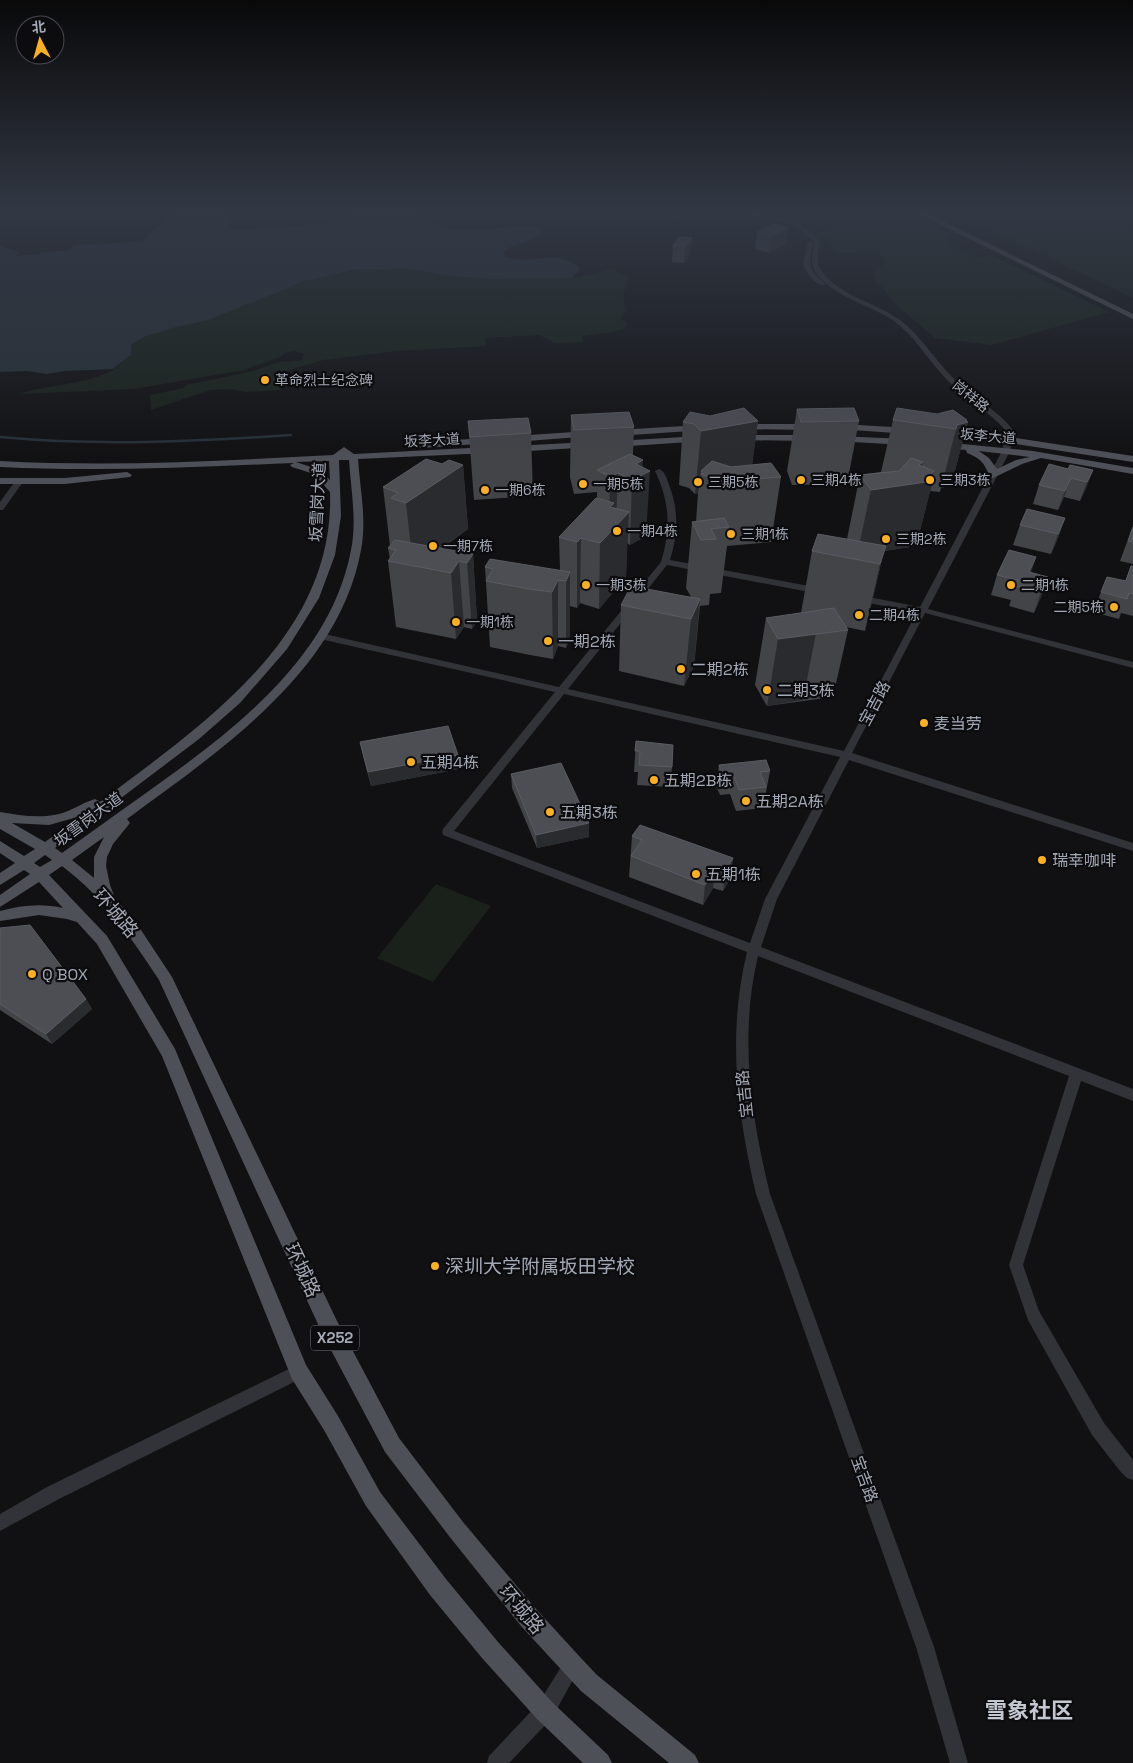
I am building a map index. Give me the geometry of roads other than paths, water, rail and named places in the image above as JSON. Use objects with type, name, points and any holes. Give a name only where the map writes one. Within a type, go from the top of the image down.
[{"type":"main road","points":[[1087,295],[1133,318]]},
{"type":"main road","points":[[1107,295],[1133,308]]},
{"type":"main road","points":[[727,428],[830,427],[918,431]]},
{"type":"main road","name":"坂李大道","points":[[0,455],[69,459],[133,459],[344,450],[709,428]]},
{"type":"main road","name":"坂李大道","points":[[937,433],[1133,459]]},
{"type":"main road","name":"坂李大道","points":[[726,438],[815,438],[954,446],[1006,443],[1062,459],[1133,472]]},
{"type":"main road","name":"坂李大道","points":[[0,464],[91,468],[210,464],[707,439]]},
{"type":"main road","points":[[954,446],[984,458],[990,464],[993,475],[1025,460],[1062,459]]},
{"type":"main road","name":"坂雪岗大道","points":[[0,880],[172,755],[216,718],[258,676],[295,630],[321,584],[330,555],[336,516],[334,458],[344,450],[353,458],[359,527],[356,554],[342,596],[320,636],[289,678],[241,727],[196,764],[0,902]]},
{"type":"main road","points":[[355,490],[359,474],[365,467],[381,460],[414,455]]},
{"type":"main road","points":[[257,462],[295,465],[313,470],[321,475],[335,491]]},
{"type":"main road","points":[[0,481],[85,480],[210,464]]},
{"type":"main road","points":[[0,817],[46,822],[63,819],[120,791]]},
{"type":"main road","points":[[112,904],[101,880],[99,864],[102,849],[111,835],[143,802]]},
{"type":"main road","name":"X252","points":[[0,823],[62,859]]},
{"type":"main road","name":"X252","points":[[0,846],[40,874]]},
{"type":"main road","name":"环城路","points":[[62,859],[112,904],[136,934],[165,977],[330,1328],[392,1445],[456,1529],[529,1618],[572,1665],[589,1683],[687,1763]]},
{"type":"main road","name":"环城路","points":[[40,874],[102,940],[169,1054],[299,1372],[331,1423],[373,1499],[438,1587],[478,1636],[545,1711],[600,1763]]},
{"type":"main road","points":[[0,916],[32,909],[57,910],[80,918]]},
{"type":"street","name":"岗祥路","points":[[843,295],[878,314],[913,341],[943,381],[992,421],[1001,432],[1006,443]]},
{"type":"street","name":"岗祥路","points":[[851,295],[895,319],[913,333],[955,384],[1000,420],[1010,431],[1006,443]]},
{"type":"street","name":"宝吉路","points":[[959,1763],[922,1638],[773,1227],[754,1163],[743,1103],[740,1047],[744,996],[753,949],[771,899],[993,475],[1006,443]]},
{"type":"street","points":[[659,471],[668,490],[673,519],[672,540],[665,562],[447,832],[1133,1096]]},
{"type":"street","points":[[0,508],[19,482]]},
{"type":"street","points":[[665,562],[828,592]]},
{"type":"street","points":[[847,596],[923,610],[1133,665]]},
{"type":"street","points":[[320,636],[846,755],[1133,847]]},
{"type":"street","points":[[1077,1073],[1016,1265],[1033,1315],[1088,1413],[1126,1466],[1133,1472]]},
{"type":"street","points":[[0,1523],[53,1493],[299,1372]]},
{"type":"street","points":[[496,1763],[545,1711],[572,1665]]},
{"type":"waterway","points":[[0,437],[36,440],[146,442],[291,435]]},
{"type":"place","name":"革命烈士纪念碑","points":[[265,380]]},
{"type":"place","name":"三期4栋","points":[[801,480]]},
{"type":"place","name":"三期3栋","points":[[930,480]]},
{"type":"place","name":"三期5栋","points":[[698,482]]},
{"type":"place","name":"一期5栋","points":[[583,484]]},
{"type":"place","name":"一期6栋","points":[[485,490]]},
{"type":"place","name":"一期4栋","points":[[617,531]]},
{"type":"place","name":"三期1栋","points":[[731,534]]},
{"type":"place","name":"三期2栋","points":[[886,539]]},
{"type":"place","name":"一期7栋","points":[[433,546]]},
{"type":"place","name":"一期3栋","points":[[586,585]]},
{"type":"place","name":"二期1栋","points":[[1011,585]]},
{"type":"place","name":"二期5栋","points":[[1114,607]]},
{"type":"place","name":"二期4栋","points":[[859,615]]},
{"type":"place","name":"一期1栋","points":[[456,622]]},
{"type":"place","name":"一期2栋","points":[[548,641]]},
{"type":"place","name":"二期2栋","points":[[681,669]]},
{"type":"place","name":"二期3栋","points":[[767,690]]},
{"type":"place","name":"麦当劳","points":[[924,723]]},
{"type":"place","name":"五期4栋","points":[[411,762]]},
{"type":"place","name":"五期2B栋","points":[[654,780]]},
{"type":"place","name":"五期2A栋","points":[[746,801]]},
{"type":"place","name":"五期3栋","points":[[550,812]]},
{"type":"place","name":"瑞幸咖啡","points":[[1042,860]]},
{"type":"place","name":"五期1栋","points":[[696,874]]},
{"type":"place","name":"Q BOX","points":[[32,974]]},
{"type":"place","name":"深圳大学附属坂田学校","points":[[435,1266]]},
{"type":"district","name":"雪象社区","points":[[1029,1710]]}]
